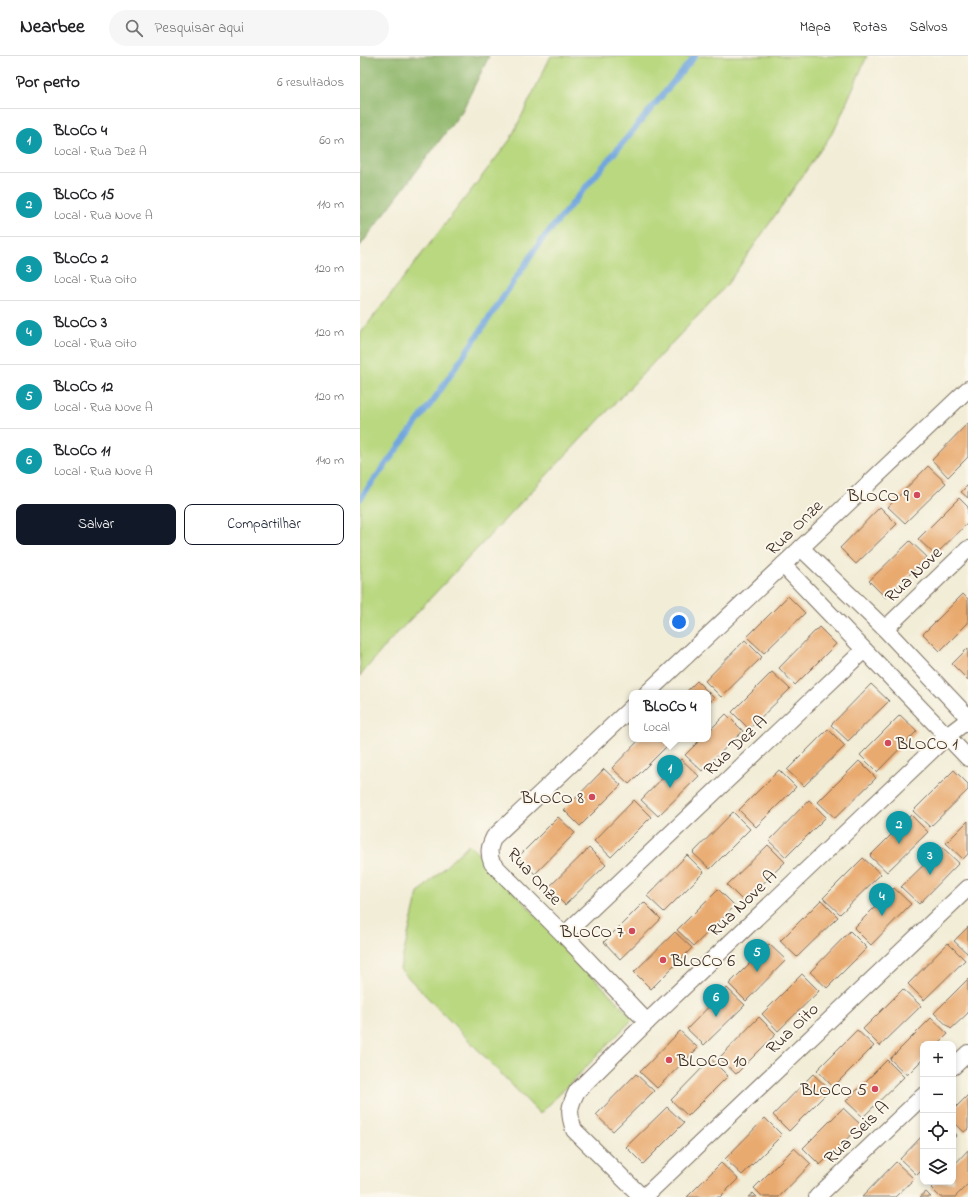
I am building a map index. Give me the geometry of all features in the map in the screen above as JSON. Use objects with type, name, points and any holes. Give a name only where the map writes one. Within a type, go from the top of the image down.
[{"type":"street","name":"Rua Onze","points":[[650,690],[968,389]]},
{"type":"street","points":[[801,548],[885,628],[968,717]]},
{"type":"street","name":"Rua Nove","points":[[885,628],[968,548]]},
{"type":"street","points":[[783,565],[968,758]]},
{"type":"street","name":"Rua Dez A","points":[[564,935],[864,650]]},
{"type":"street","name":"Rua Onze","points":[[629,710],[494,837],[490,845],[489,855],[492,863],[564,935],[647,1022]]},
{"type":"street","name":"Rua Nove A","points":[[643,1197],[574,1130],[570,1118],[571,1103],[577,1090],[947,736],[968,720]]},
{"type":"street","name":"Rua Oito","points":[[643,1197],[968,888]]},
{"type":"street","points":[[956,1064],[968,1053]]},
{"type":"street","name":"Rua Seis A","points":[[817,1197],[920,1099]]},
{"type":"green space","points":[[360,56],[489,56],[462,111],[360,246]]},
{"type":"green space","points":[[551,56],[867,56],[835,129],[726,286],[386,645],[360,676],[360,334],[510,140]]},
{"type":"green space","points":[[469,844],[633,1019],[540,1114],[400,969],[418,893]]},
{"type":"building","points":[[968,423],[968,457],[948,477],[932,460]]},
{"type":"building","name":"BLOCO 9","points":[[928,466],[946,483],[905,523],[888,507]]},
{"type":"building","points":[[968,485],[968,498],[961,492]]},
{"type":"building","points":[[959,498],[968,507],[968,523],[935,555],[918,539]]},
{"type":"building","points":[[880,507],[897,524],[856,564],[840,548]]},
{"type":"building","points":[[910,541],[927,557],[886,598],[869,581]]},
{"type":"building","points":[[963,594],[968,599],[968,623],[940,651],[923,634]]},
{"type":"building","points":[[788,596],[805,613],[764,653],[747,637]]},
{"type":"building","points":[[819,627],[836,644],[795,685],[779,668]]},
{"type":"building","points":[[745,640],[762,657],[721,697],[705,681]]},
{"type":"building","points":[[968,648],[968,680],[952,664]]},
{"type":"building","points":[[772,672],[790,689],[749,729],[732,712]]},
{"type":"building","points":[[697,681],[706,690],[688,690]]},
{"type":"building","points":[[871,684],[889,701],[848,741],[831,725]]},
{"type":"building","points":[[726,714],[743,731],[702,771],[685,755],[698,742],[711,742],[711,729]]},
{"type":"building","name":"BLOCO 1","points":[[900,715],[917,731],[877,772],[860,755]]},
{"type":"building","points":[[828,729],[845,746],[804,786],[787,770]]},
{"type":"building","points":[[637,742],[670,743],[629,784],[612,768]]},
{"type":"building","points":[[681,759],[699,776],[658,816],[641,800]]},
{"type":"building","points":[[859,761],[876,778],[835,818],[818,802]]},
{"type":"building","name":"BLOCO 8","points":[[604,769],[621,785],[580,826],[564,810]]},
{"type":"building","points":[[779,770],[796,787],[756,827],[739,810]]},
{"type":"building","points":[[954,770],[968,784],[968,790],[930,827],[913,811]]},
{"type":"building","points":[[634,800],[651,817],[611,857],[594,841]]},
{"type":"building","points":[[809,800],[826,817],[786,857],[769,841]]},
{"type":"building","points":[[733,812],[750,829],[710,869],[693,853]]},
{"type":"building","points":[[911,815],[928,832],[887,872],[870,856]]},
{"type":"building","name":"BLOCO 7","points":[[558,817],[575,833],[535,874],[518,857]]},
{"type":"building","points":[[968,821],[968,854],[963,859],[946,843]]},
{"type":"building","points":[[768,845],[785,862],[744,902],[727,885]]},
{"type":"building","points":[[942,847],[959,863],[919,904],[901,887]]},
{"type":"building","points":[[589,848],[606,865],[565,905],[548,888]]},
{"type":"building","points":[[687,855],[704,872],[664,912],[647,896]]},
{"type":"building","points":[[863,858],[881,874],[840,914],[823,898]]},
{"type":"building","points":[[894,888],[911,904],[871,945],[854,928]]},
{"type":"building","points":[[718,889],[735,906],[694,946],[677,930]]},
{"type":"building","points":[[821,900],[838,917],[797,957],[780,941]]},
{"type":"building","name":"BLOCO 7","points":[[644,902],[661,919],[620,959],[604,942]]},
{"type":"building","points":[[968,927],[968,954],[954,941]]},
{"type":"building","points":[[850,931],[867,948],[827,988],[810,972]]},
{"type":"building","name":"BLOCO 6","points":[[675,932],[692,948],[651,989],[634,972]]},
{"type":"building","points":[[948,943],[965,960],[924,1000],[908,984]]},
{"type":"building","points":[[769,944],[786,960],[746,1001],[729,984]]},
{"type":"building","name":"BLOCO 5","points":[[802,974],[819,991],[778,1031],[762,1014]]},
{"type":"building","points":[[968,979],[968,1013],[951,1029],[934,1013]]},
{"type":"building","points":[[727,988],[745,1005],[704,1045],[687,1029]]},
{"type":"building","points":[[903,989],[921,1006],[880,1046],[863,1029]]},
{"type":"building","name":"BLOCO 6","points":[[759,1017],[776,1034],[736,1074],[719,1058]]},
{"type":"building","points":[[931,1018],[948,1034],[941,1041],[920,1041],[920,1062],[907,1075],[890,1059]]},
{"type":"building","points":[[857,1030],[874,1046],[833,1087],[817,1070]]},
{"type":"building","name":"BLOCO 10","points":[[680,1031],[698,1048],[657,1088],[640,1072]]},
{"type":"building","points":[[711,1059],[728,1076],[688,1116],[671,1100]]},
{"type":"building","name":"BLOCO 5","points":[[887,1060],[904,1077],[863,1117],[846,1101]]},
{"type":"building","points":[[636,1074],[654,1091],[613,1131],[596,1115]]},
{"type":"building","points":[[813,1074],[830,1090],[789,1131],[773,1115]]},
{"type":"building","points":[[968,1095],[968,1129],[964,1132],[956,1124],[956,1107]]},
{"type":"building","points":[[667,1107],[684,1123],[643,1164],[626,1147]]},
{"type":"building","points":[[843,1108],[861,1125],[820,1165],[803,1148]]},
{"type":"building","name":"BLOCO 10","points":[[765,1118],[782,1135],[742,1175],[725,1159]]},
{"type":"building","points":[[920,1138],[920,1172],[917,1175],[900,1159]]},
{"type":"building","points":[[794,1148],[811,1164],[779,1197],[763,1197],[754,1188]]},
{"type":"building","points":[[968,1150],[968,1184],[955,1197],[940,1197],[931,1188],[934,1185],[956,1185],[956,1163]]},
{"type":"building","points":[[896,1162],[914,1179],[895,1197],[862,1197]]},
{"type":"building","points":[[721,1163],[738,1179],[720,1197],[687,1197]]},
{"type":"building","points":[[926,1192],[931,1197],[920,1197]]},
{"type":"building","points":[[753,1193],[757,1197],[748,1197]]},
{"type":"waterway","points":[[360,499],[435,398],[541,241],[695,56]]},
{"type":"place","name":"BLOCO 9","points":[[917,495]]},
{"type":"place","name":"BLOCO 1","points":[[888,743]]},
{"type":"place","name":"BLOCO 4","points":[[670,788]]},
{"type":"place","name":"BLOCO 8","points":[[592,797]]},
{"type":"place","name":"BLOCO 15","points":[[899,844]]},
{"type":"place","name":"BLOCO 2","points":[[930,875]]},
{"type":"place","name":"BLOCO 3","points":[[882,916]]},
{"type":"place","name":"BLOCO 7","points":[[632,931]]},
{"type":"place","name":"BLOCO 6","points":[[663,960]]},
{"type":"place","name":"BLOCO 12","points":[[757,972]]},
{"type":"place","name":"BLOCO 11","points":[[716,1017]]},
{"type":"place","name":"BLOCO 10","points":[[669,1060]]},
{"type":"place","name":"BLOCO 5","points":[[875,1089]]}]
